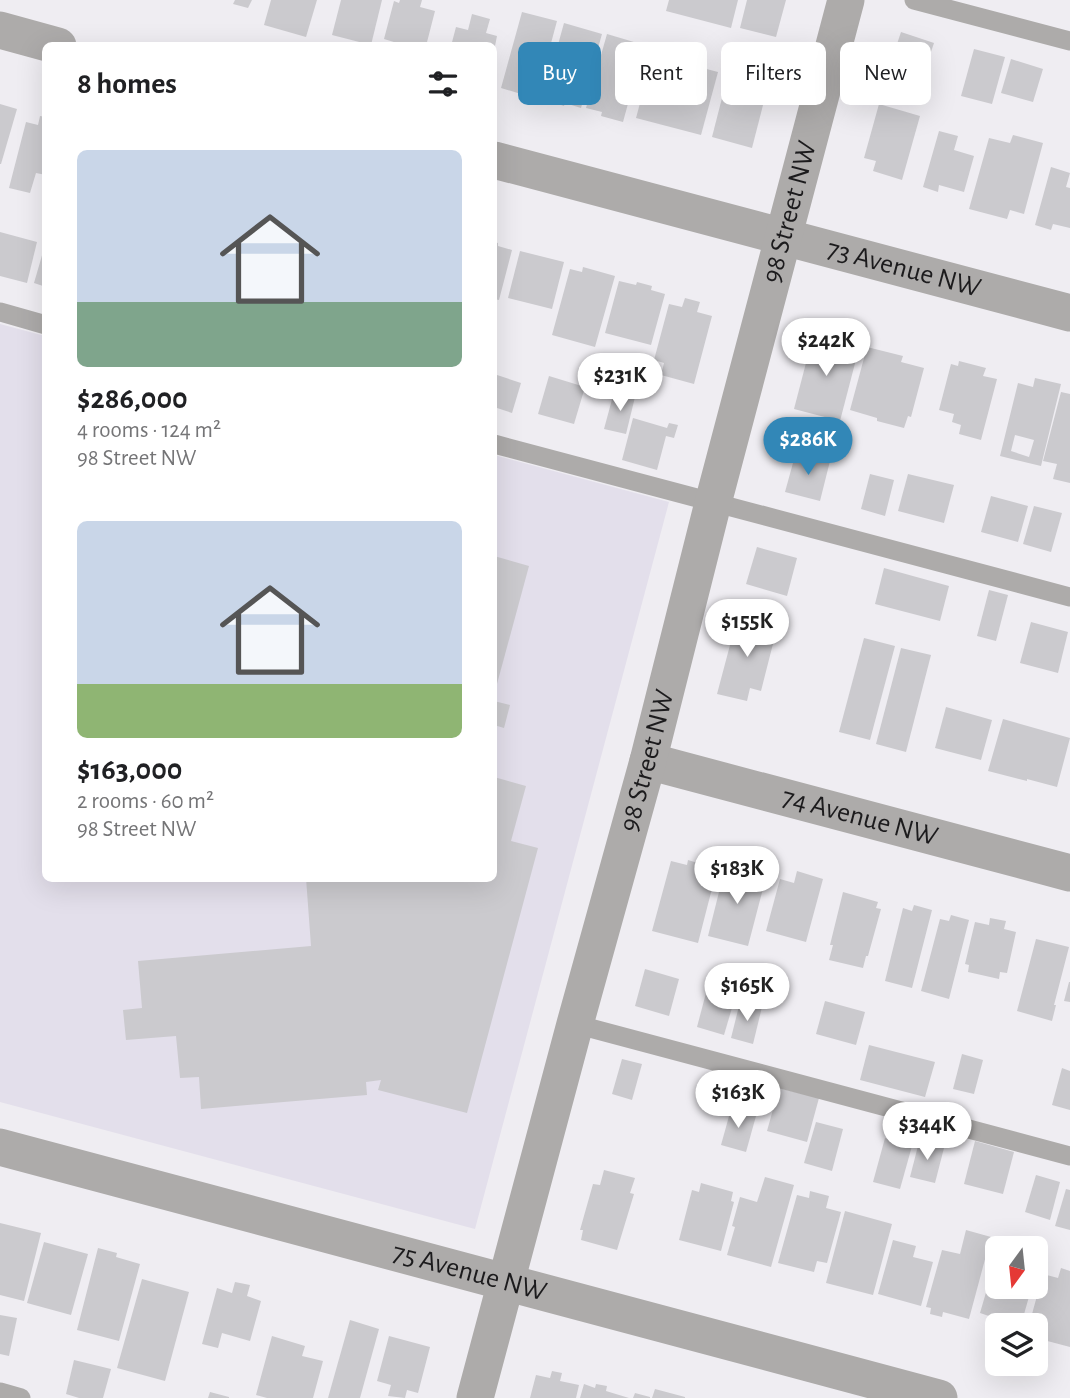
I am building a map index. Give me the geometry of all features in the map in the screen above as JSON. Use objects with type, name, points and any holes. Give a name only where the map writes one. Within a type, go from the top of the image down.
[{"type":"street","name":"98 Street NW","points":[[475,1398],[648,761],[846,0]]},
{"type":"street","points":[[0,30],[44,42]]},
{"type":"street","name":"73 Avenue NW","points":[[497,161],[1070,313]]},
{"type":"street","name":"74 Avenue NW","points":[[648,761],[1070,873]]},
{"type":"street","name":"75 Avenue NW","points":[[0,1147],[939,1398]]},
{"type":"lane","points":[[914,0],[1070,41]]},
{"type":"lane","points":[[0,312],[42,323]]},
{"type":"lane","points":[[497,445],[1070,597]]},
{"type":"lane","points":[[575,1024],[1070,1156]]},
{"type":"lane","points":[[0,1392],[21,1398]]},
{"type":"shaded area","points":[[0,324],[42,335],[42,882],[497,882],[497,456],[669,502],[475,1229],[0,1102]]},
{"type":"building","points":[[235,0],[252,0],[248,8],[233,4]]},
{"type":"building","points":[[271,0],[317,0],[306,37],[264,25]]},
{"type":"building","points":[[341,0],[382,0],[372,42],[359,42],[332,35]]},
{"type":"building","points":[[400,0],[422,0],[420,7],[435,11],[427,42],[394,42],[384,39],[394,1],[399,3]]},
{"type":"building","points":[[669,0],[738,0],[731,28],[666,11]]},
{"type":"building","points":[[747,0],[786,0],[776,37],[740,28]]},
{"type":"building","points":[[522,12],[557,21],[551,42],[518,42],[518,93],[501,88]]},
{"type":"building","points":[[472,14],[490,19],[486,33],[497,36],[496,42],[452,42],[456,27],[468,30]]},
{"type":"building","points":[[564,23],[602,34],[600,42],[559,42]]},
{"type":"building","points":[[901,32],[931,42],[898,42]]},
{"type":"building","points":[[607,34],[634,42],[615,42],[615,105],[628,105],[623,122],[601,116],[602,112],[586,108],[587,105],[601,105],[601,55]]},
{"type":"building","points":[[974,49],[1005,57],[992,104],[961,96]]},
{"type":"building","points":[[1011,59],[1043,69],[1033,102],[1001,93]]},
{"type":"building","points":[[707,69],[718,72],[701,135],[636,118],[640,105],[707,105]]},
{"type":"building","points":[[721,102],[721,105],[763,105],[752,148],[712,137]]},
{"type":"building","points":[[0,104],[17,109],[1,164],[0,164]]},
{"type":"building","points":[[879,105],[920,116],[902,180],[873,171],[876,161],[864,158]]},
{"type":"building","points":[[42,116],[42,174],[36,173],[30,193],[9,188],[26,122],[38,125]]},
{"type":"building","points":[[939,131],[958,136],[954,150],[974,156],[964,192],[939,185],[938,192],[923,187]]},
{"type":"building","points":[[1013,135],[1043,143],[1024,214],[1010,210],[1007,219],[969,209],[989,138],[1010,143]]},
{"type":"building","points":[[1051,167],[1070,173],[1066,187],[1070,188],[1070,228],[1053,224],[1051,230],[1035,225]]},
{"type":"building","points":[[0,232],[37,242],[27,283],[0,276]]},
{"type":"building","points":[[497,243],[498,246],[512,250],[499,300]]},
{"type":"building","points":[[520,251],[564,262],[552,309],[508,298]]},
{"type":"building","points":[[42,255],[42,286],[34,283]]},
{"type":"building","points":[[583,267],[615,276],[595,347],[552,335],[570,269],[582,272]]},
{"type":"building","points":[[619,281],[652,286],[651,290],[665,294],[651,345],[605,333]]},
{"type":"building","points":[[685,298],[700,302],[697,312],[712,316],[694,384],[661,375],[664,363],[654,360],[669,304],[682,307]]},
{"type":"building","points":[[813,336],[859,348],[840,421],[794,409]]},
{"type":"building","points":[[867,347],[903,356],[901,362],[924,368],[911,417],[908,416],[904,428],[850,410]]},
{"type":"building","points":[[959,361],[986,368],[983,376],[997,379],[981,440],[959,434],[961,425],[952,422],[954,414],[939,410],[951,364],[958,366]]},
{"type":"building","points":[[497,375],[521,383],[512,413],[497,408]]},
{"type":"building","points":[[549,376],[585,387],[574,424],[538,414]]},
{"type":"building","points":[[1035,378],[1061,384],[1041,466],[1000,456],[1018,383],[1033,387]],"holes":[[[1015,435],[1034,440],[1029,457],[1011,451]]]},
{"type":"building","points":[[614,392],[635,397],[626,434],[604,429]]},
{"type":"building","points":[[1061,392],[1070,394],[1070,483],[1053,479],[1057,464],[1043,461]]},
{"type":"building","points":[[633,418],[667,428],[669,423],[678,425],[674,438],[666,436],[657,470],[622,460]]},
{"type":"building","points":[[796,452],[830,461],[820,501],[785,492]]},
{"type":"building","points":[[870,474],[894,480],[885,516],[861,509]]},
{"type":"building","points":[[908,474],[954,485],[944,523],[898,511]]},
{"type":"building","points":[[991,496],[1028,506],[1018,542],[981,532]]},
{"type":"building","points":[[1034,506],[1062,513],[1051,552],[1023,544]]},
{"type":"building","points":[[757,547],[797,558],[787,596],[746,584]]},
{"type":"building","points":[[497,557],[529,566],[497,684]]},
{"type":"building","points":[[884,568],[949,586],[940,621],[875,604]]},
{"type":"building","points":[[989,590],[1008,595],[996,641],[977,636]]},
{"type":"building","points":[[738,615],[767,623],[765,629],[776,632],[761,691],[750,688],[747,701],[717,694]]},
{"type":"building","points":[[1031,622],[1068,632],[1058,673],[1020,663]]},
{"type":"building","points":[[864,638],[895,646],[870,740],[839,732]]},
{"type":"building","points":[[901,648],[931,655],[906,752],[876,744]]},
{"type":"building","points":[[497,702],[510,705],[504,728],[497,726]]},
{"type":"building","points":[[946,707],[992,720],[981,760],[935,748]]},
{"type":"building","points":[[1003,719],[1070,738],[1057,787],[988,771]]},
{"type":"building","points":[[497,778],[526,786],[511,841],[538,848],[467,1113],[378,1090],[381,1080],[366,1082],[367,1095],[201,1109],[199,1077],[180,1078],[176,1036],[126,1040],[123,1010],[142,1008],[138,961],[311,946],[306,882],[497,882]]},
{"type":"building","points":[[688,860],[701,864],[700,869],[716,873],[698,943],[652,931],[671,861],[687,865]]},
{"type":"building","points":[[740,866],[754,870],[752,878],[765,881],[748,946],[708,936],[725,868],[739,872]]},
{"type":"building","points":[[797,871],[823,879],[806,942],[766,931],[780,879],[794,883]]},
{"type":"building","points":[[843,892],[878,902],[876,908],[881,909],[863,968],[829,960]]},
{"type":"building","points":[[914,905],[932,910],[912,988],[885,981],[903,908],[912,911]]},
{"type":"building","points":[[951,915],[969,920],[949,999],[921,991],[940,919],[949,921]]},
{"type":"building","points":[[990,918],[1006,921],[1004,929],[1016,932],[1007,973],[1000,972],[999,979],[968,972],[969,965],[965,964],[975,922],[989,925]]},
{"type":"building","points":[[1036,939],[1069,947],[1052,1021],[1017,1011]]},
{"type":"building","points":[[645,969],[679,979],[669,1016],[635,1006]]},
{"type":"building","points":[[1070,982],[1070,1002],[1064,1001]]},
{"type":"building","points":[[706,993],[734,1001],[724,1035],[697,1027]]},
{"type":"building","points":[[825,1001],[865,1012],[856,1045],[816,1034]]},
{"type":"building","points":[[740,1002],[762,1007],[753,1044],[731,1038]]},
{"type":"building","points":[[869,1045],[935,1062],[925,1097],[860,1080]]},
{"type":"building","points":[[962,1054],[983,1060],[974,1094],[953,1089]]},
{"type":"building","points":[[622,1059],[642,1064],[632,1100],[612,1094]]},
{"type":"building","points":[[1062,1068],[1070,1071],[1070,1110],[1052,1105]]},
{"type":"building","points":[[779,1088],[819,1098],[807,1142],[767,1131]]},
{"type":"building","points":[[731,1109],[756,1116],[746,1152],[721,1145]]},
{"type":"building","points":[[816,1122],[843,1129],[832,1171],[804,1163]]},
{"type":"building","points":[[885,1138],[912,1146],[900,1189],[873,1182]]},
{"type":"building","points":[[975,1141],[1014,1152],[1003,1194],[964,1184]]},
{"type":"building","points":[[919,1142],[944,1148],[935,1183],[910,1177]]},
{"type":"building","points":[[604,1170],[635,1178],[630,1193],[634,1194],[617,1250],[581,1240],[583,1230],[580,1230],[593,1184],[600,1185]]},
{"type":"building","points":[[1036,1175],[1060,1182],[1050,1220],[1025,1212]]},
{"type":"building","points":[[765,1177],[794,1185],[771,1267],[727,1255],[740,1197],[757,1202]]},
{"type":"building","points":[[701,1183],[733,1192],[731,1201],[734,1202],[721,1251],[679,1240],[692,1190],[699,1192]]},
{"type":"building","points":[[1066,1189],[1070,1190],[1070,1230],[1055,1226]]},
{"type":"building","points":[[810,1191],[829,1196],[826,1208],[841,1212],[827,1263],[817,1261],[814,1272],[778,1263],[797,1195],[809,1198]]},
{"type":"building","points":[[845,1211],[892,1224],[873,1295],[826,1283]]},
{"type":"building","points":[[0,1223],[41,1233],[24,1301],[0,1295]]},
{"type":"building","points":[[966,1230],[987,1236],[985,1236],[985,1259],[969,1319],[943,1312],[942,1317],[930,1314],[931,1308],[926,1307],[942,1250],[960,1254]]},
{"type":"building","points":[[893,1240],[916,1246],[913,1257],[933,1262],[921,1306],[878,1294]]},
{"type":"building","points":[[44,1242],[88,1254],[71,1315],[27,1303]]},
{"type":"building","points":[[98,1248],[140,1264],[119,1341],[77,1330]]},
{"type":"building","points":[[1061,1268],[1070,1271],[1070,1347],[1048,1341],[1048,1313],[1032,1313],[1036,1299],[1048,1299],[1048,1275],[1058,1278]]},
{"type":"building","points":[[142,1279],[189,1292],[165,1381],[117,1368]]},
{"type":"building","points":[[235,1282],[250,1285],[247,1296],[261,1301],[250,1341],[222,1333],[218,1348],[202,1344],[217,1288],[232,1293]]},
{"type":"building","points":[[985,1296],[985,1299],[1028,1299],[1024,1313],[980,1313]]},
{"type":"building","points":[[0,1315],[17,1318],[9,1356],[0,1354]]},
{"type":"building","points":[[350,1320],[379,1329],[360,1398],[328,1398]]},
{"type":"building","points":[[272,1336],[305,1346],[302,1356],[323,1361],[313,1398],[267,1398],[256,1395]]},
{"type":"building","points":[[389,1336],[430,1347],[418,1393],[407,1390],[405,1398],[388,1396],[391,1385],[377,1381]]},
{"type":"building","points":[[74,1360],[111,1369],[103,1398],[79,1398],[66,1394]]},
{"type":"building","points":[[552,1371],[562,1373],[560,1381],[579,1385],[576,1398],[530,1398],[536,1375],[550,1378]]},
{"type":"building","points":[[584,1384],[595,1388],[596,1384],[607,1386],[606,1391],[629,1398],[580,1398]]},
{"type":"building","points":[[655,1389],[685,1397],[685,1398],[652,1398]]},
{"type":"building","points":[[210,1392],[229,1397],[229,1398],[208,1398]]},
{"type":"building","points":[[635,1393],[650,1397],[650,1398],[633,1398]]}]
